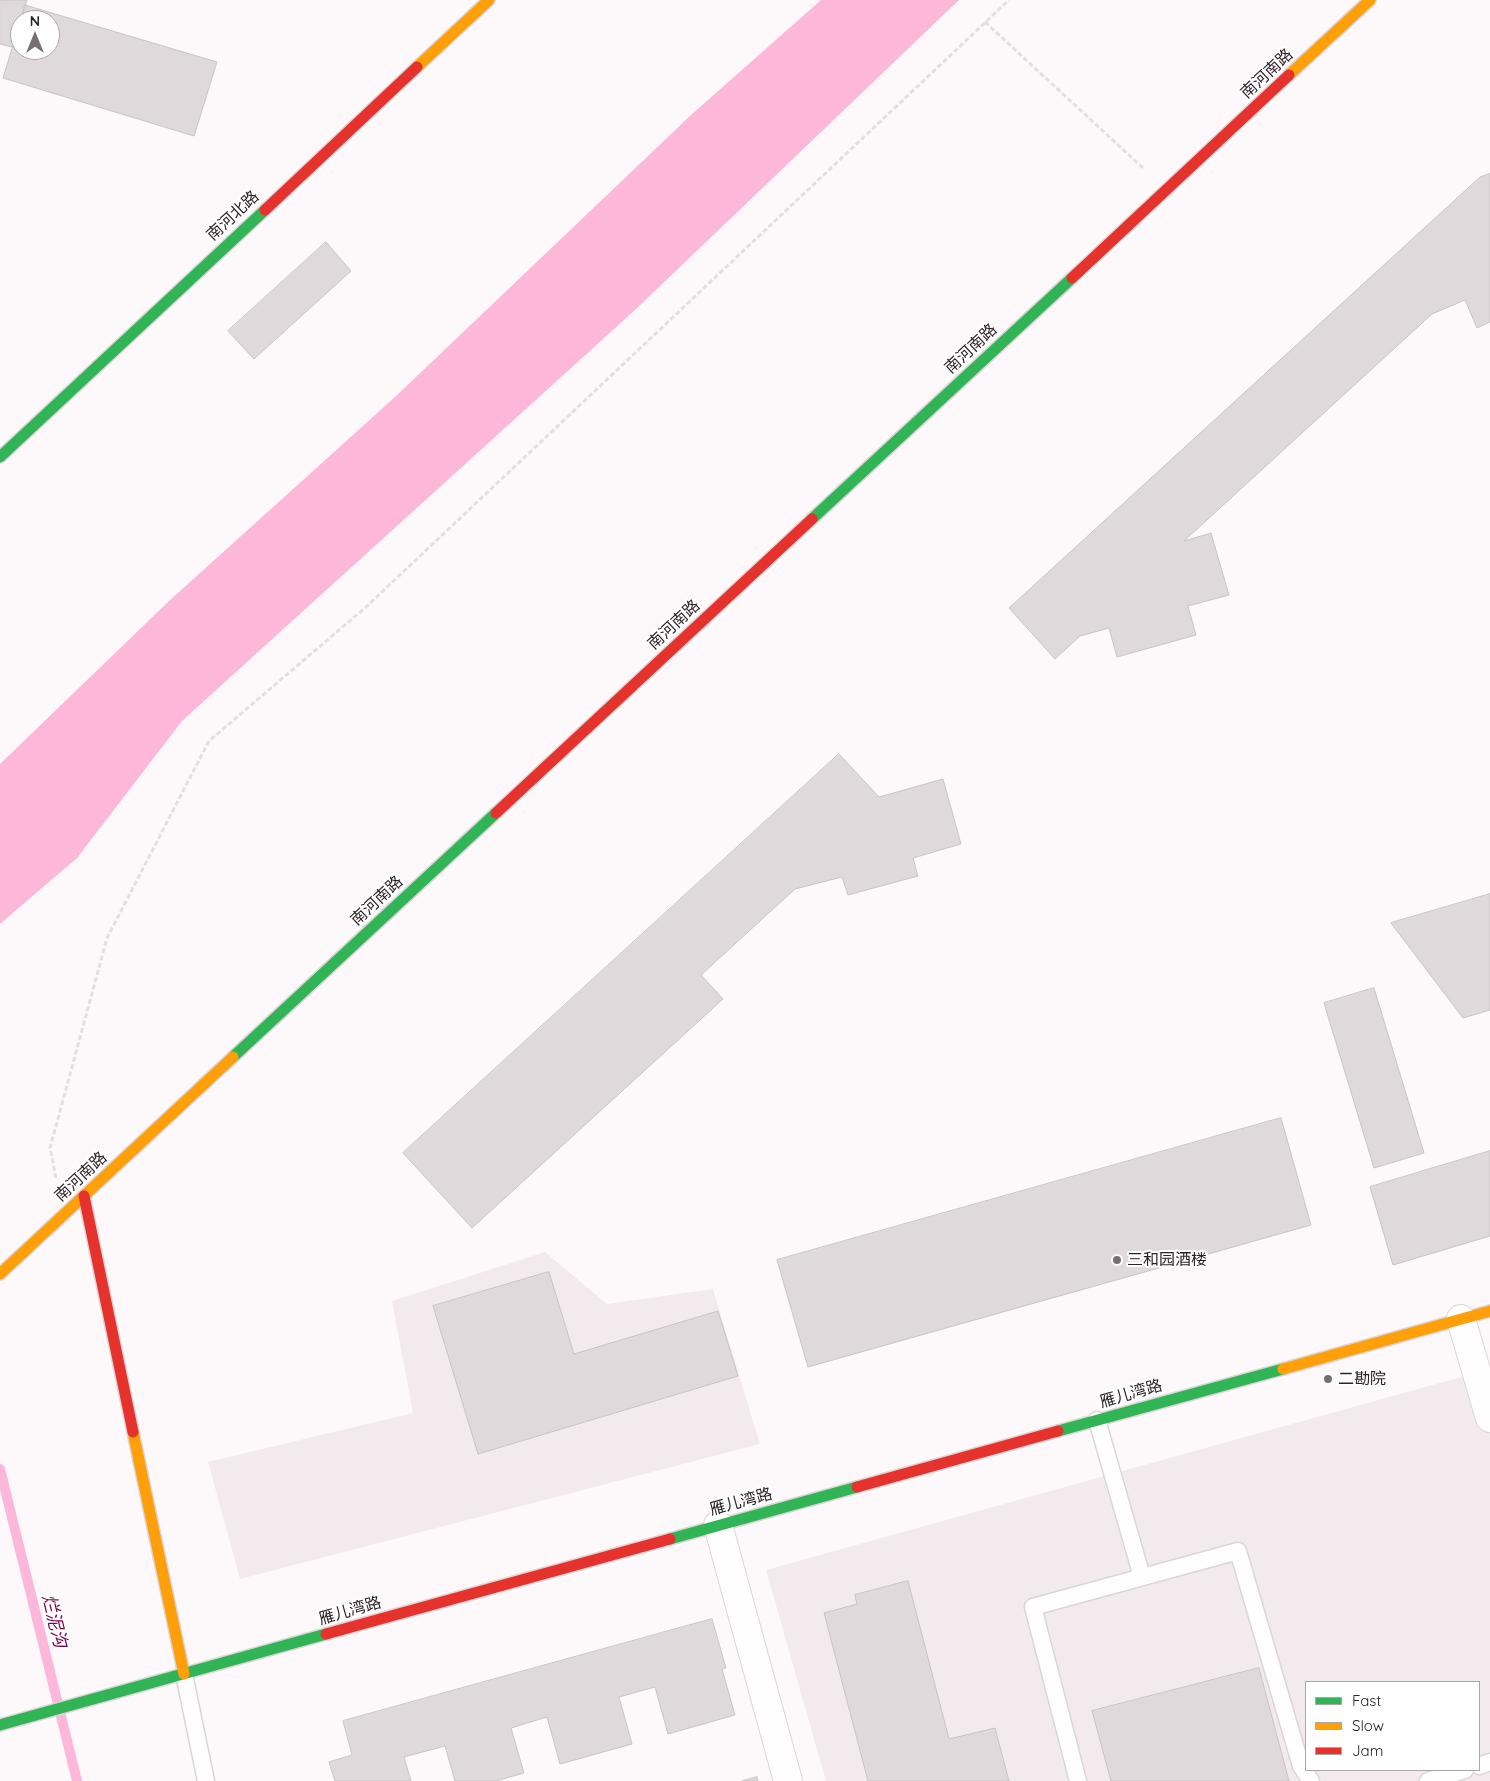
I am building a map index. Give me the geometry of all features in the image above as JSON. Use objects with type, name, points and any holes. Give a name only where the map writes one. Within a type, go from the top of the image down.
[{"type":"street","name":"南河北路","points":[[0,457],[489,0]]},
{"type":"street","name":"南河南路","points":[[0,1274],[1370,0]]},
{"type":"street","points":[[84,1196],[184,1674]]},
{"type":"street","name":"雁儿湾路","points":[[0,1725],[1490,1311]]},
{"type":"street","points":[[1461,1319],[1490,1418]]},
{"type":"street","points":[[718,1525],[788,1781]]},
{"type":"lane","points":[[1097,1420],[1142,1577]]},
{"type":"lane","points":[[1078,1781],[1033,1607],[1238,1551],[1301,1766],[1311,1781]]},
{"type":"lane","points":[[184,1674],[206,1781]]},
{"type":"lane","points":[[1428,1781],[1462,1771]]},
{"type":"path","points":[[63,1215],[50,1148],[107,938],[209,741],[366,607],[1009,0]]},
{"type":"path","points":[[985,22],[1166,190]]},
{"type":"shaded area","points":[[821,0],[959,0],[635,310],[182,721],[77,858],[0,924],[0,764],[169,601],[395,397],[691,115]]},
{"type":"shaded area","points":[[545,1252],[607,1304],[713,1289],[760,1444],[240,1579],[208,1462],[413,1413],[392,1301]]},
{"type":"shaded area","points":[[1490,1369],[1490,1781],[826,1781],[766,1570]]},
{"type":"building","points":[[0,0],[27,0],[24,10],[10,10],[10,46],[0,44]]},
{"type":"building","points":[[25,5],[42,10],[24,10]]},
{"type":"building","points":[[60,15],[217,62],[194,136],[3,78],[10,55],[10,60],[60,60]]},
{"type":"building","points":[[1490,174],[1490,322],[1477,328],[1465,300],[1432,314],[1184,541],[1211,533],[1229,595],[1188,606],[1196,635],[1117,657],[1109,628],[1080,636],[1055,659],[1009,608],[1480,177]]},
{"type":"building","points":[[326,242],[351,271],[254,359],[228,331]]},
{"type":"building","points":[[839,754],[879,797],[943,779],[961,844],[913,858],[918,876],[848,895],[842,877],[795,889],[701,975],[723,999],[472,1228],[403,1153]]},
{"type":"building","points":[[1490,894],[1490,1010],[1463,1018],[1391,923]]},
{"type":"building","points":[[1374,988],[1424,1153],[1374,1168],[1324,1003]]},
{"type":"building","points":[[1281,1118],[1311,1225],[808,1367],[777,1260]]},
{"type":"building","points":[[1490,1151],[1490,1236],[1393,1265],[1370,1187]]},
{"type":"building","points":[[549,1272],[574,1354],[718,1311],[738,1376],[478,1454],[433,1306]]},
{"type":"building","points":[[908,1581],[949,1739],[995,1728],[1009,1781],[868,1781],[824,1613],[857,1604],[855,1595]]},
{"type":"building","points":[[712,1619],[726,1668],[722,1669],[735,1715],[668,1734],[655,1687],[619,1697],[632,1744],[560,1764],[547,1717],[511,1728],[524,1773],[496,1781],[455,1781],[445,1746],[404,1757],[411,1781],[335,1781],[329,1762],[352,1755],[343,1721]]},
{"type":"building","points":[[1259,1668],[1289,1781],[1111,1781],[1092,1711]]},
{"type":"building","points":[[757,1777],[758,1781],[742,1781]]},
{"type":"waterway","name":"烂泥沟","points":[[0,1469],[77,1781]]},
{"type":"traffic: fast","points":[[0,457],[265,210]]},
{"type":"traffic: fast","points":[[812,519],[1072,278]]},
{"type":"traffic: fast","points":[[233,1057],[496,813]]},
{"type":"traffic: fast","points":[[1058,1431],[1283,1369]]},
{"type":"traffic: fast","points":[[670,1539],[857,1487]]},
{"type":"traffic: fast","points":[[0,1725],[326,1634]]},
{"type":"traffic: slow","points":[[417,67],[489,0]]},
{"type":"traffic: slow","points":[[1289,75],[1370,0]]},
{"type":"traffic: slow","points":[[0,1274],[233,1057]]},
{"type":"traffic: slow","points":[[1283,1369],[1490,1311]]},
{"type":"traffic: slow","points":[[133,1432],[184,1674]]},
{"type":"traffic: jam","points":[[265,210],[417,67]]},
{"type":"traffic: jam","points":[[1072,278],[1289,75]]},
{"type":"traffic: jam","points":[[496,813],[812,519]]},
{"type":"traffic: jam","points":[[84,1196],[133,1432]]},
{"type":"traffic: jam","points":[[857,1487],[1058,1431]]},
{"type":"traffic: jam","points":[[326,1634],[670,1539]]},
{"type":"place","name":"三和园酒楼","points":[[1117,1260]]},
{"type":"place","name":"二勘院","points":[[1328,1379]]}]
